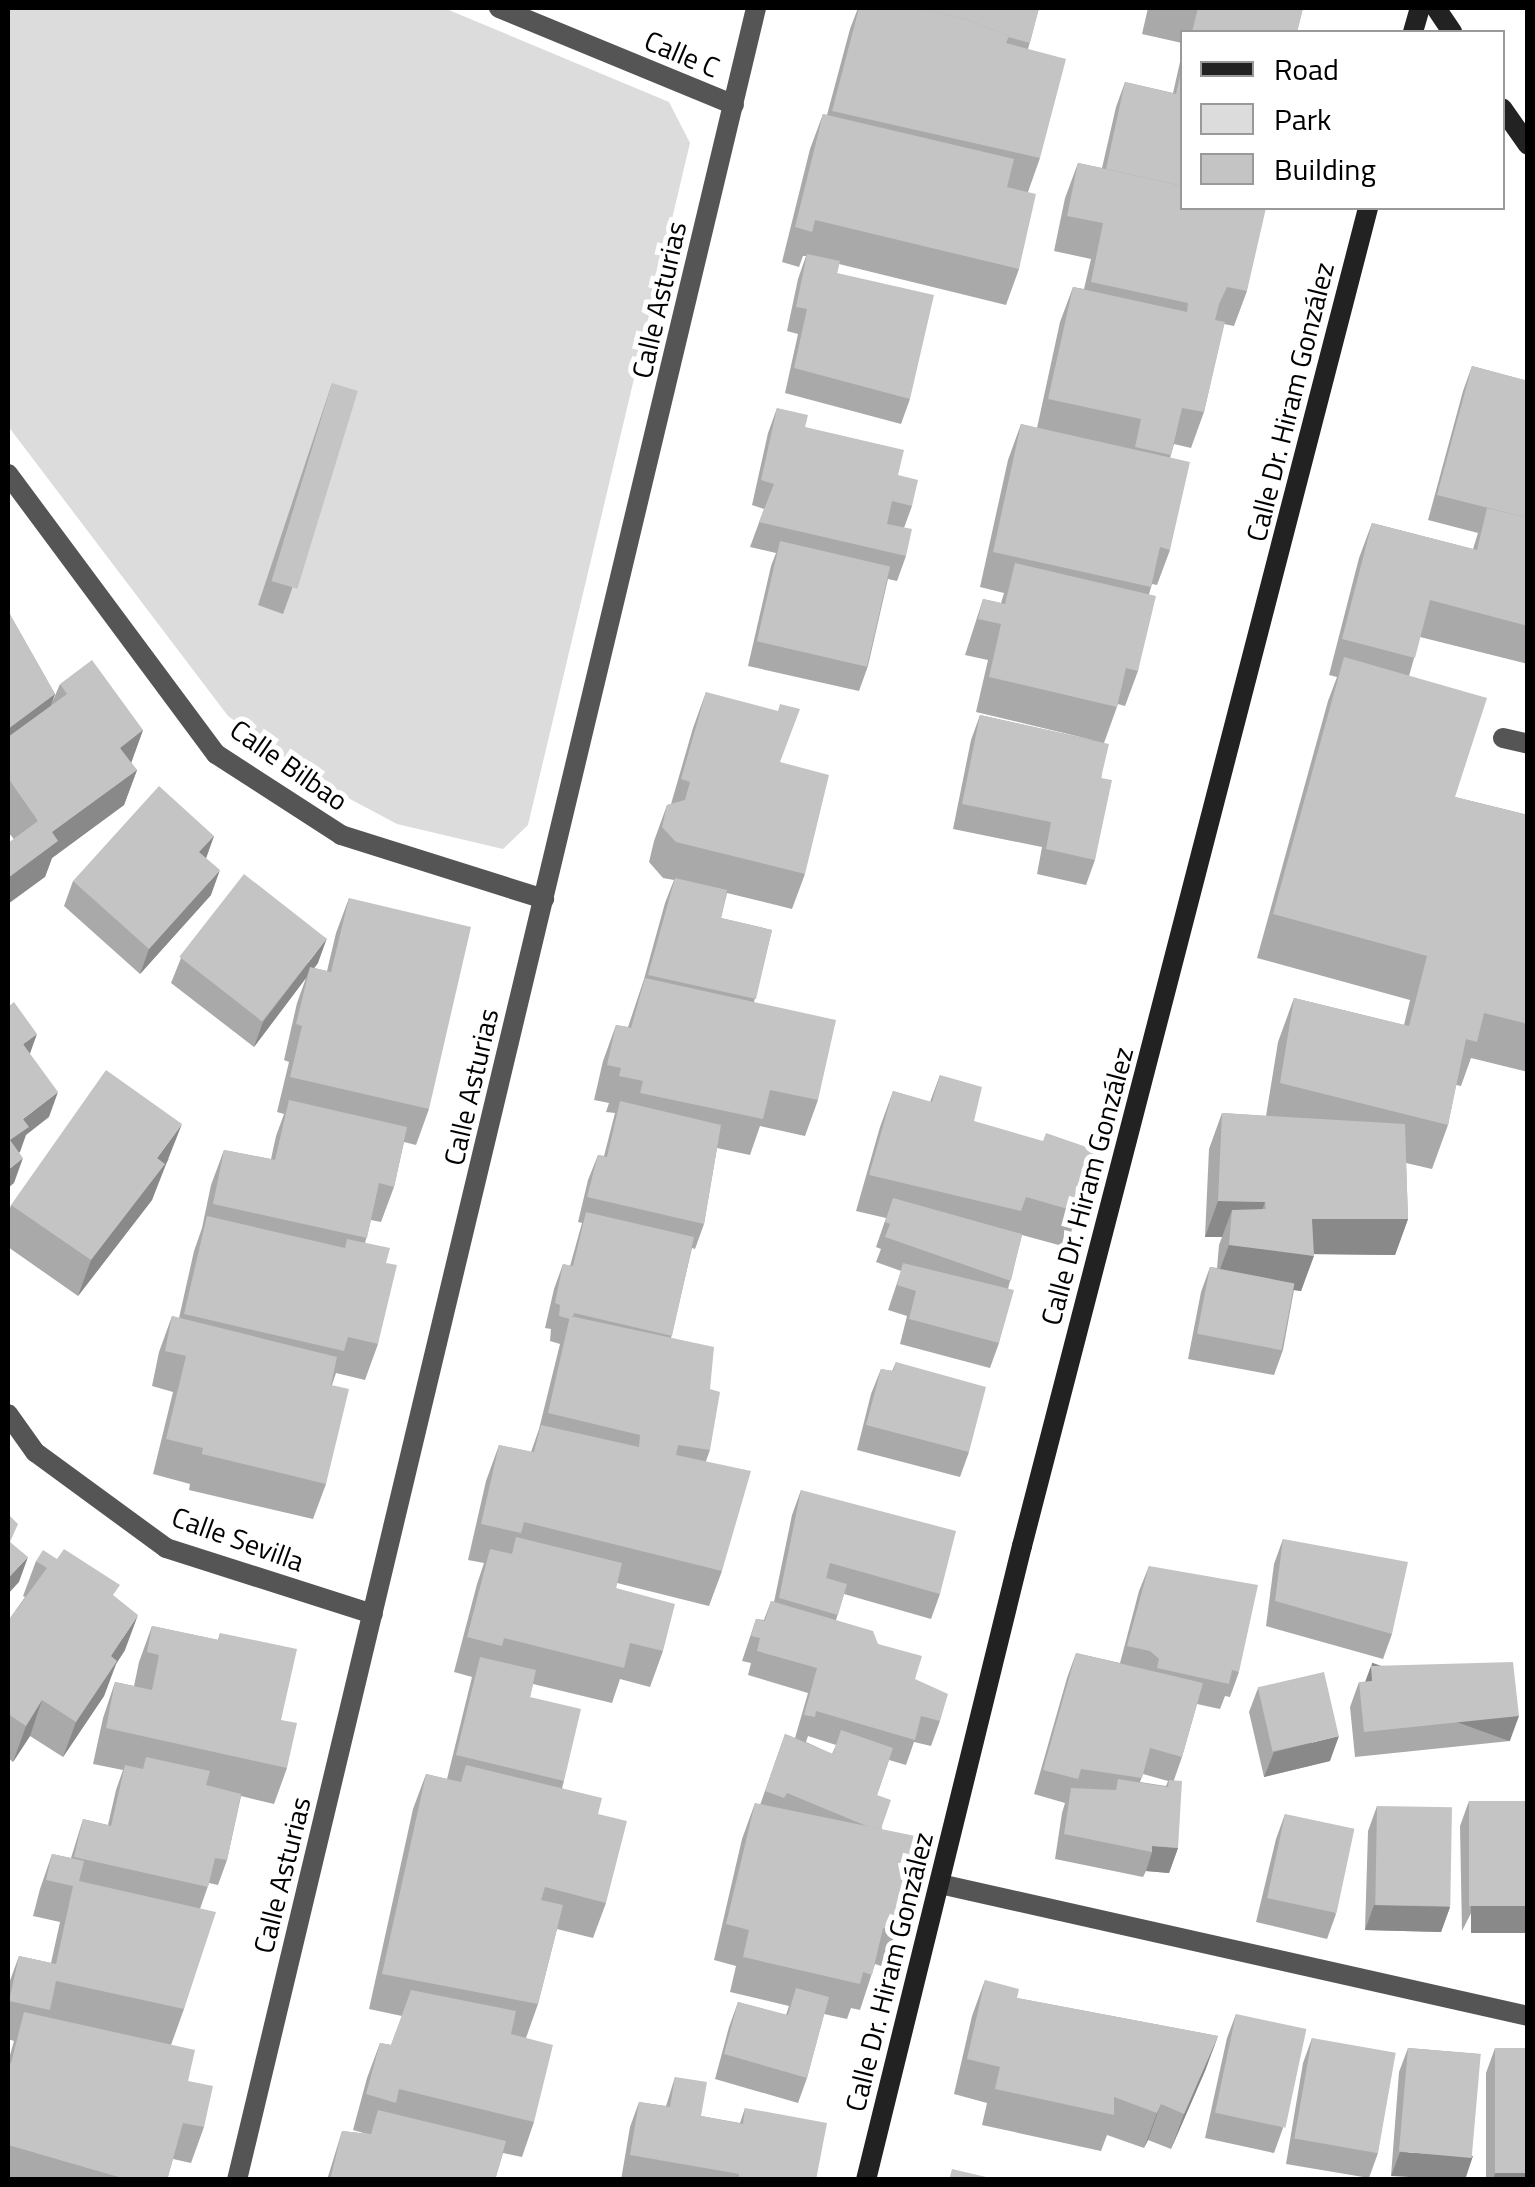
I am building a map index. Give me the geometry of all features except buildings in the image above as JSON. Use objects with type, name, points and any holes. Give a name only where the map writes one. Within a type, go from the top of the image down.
[{"type":"street","name":"Calle C","points":[[499,8],[734,105]]},
{"type":"street","name":"Calle Asturias","points":[[237,2180],[756,8]]},
{"type":"street","points":[[1436,8],[1451,30]]},
{"type":"street","points":[[1505,112],[1528,146]]},
{"type":"street","name":"Calle Dr. Hiram González","points":[[866,2180],[1367,210]]},
{"type":"street","name":"Calle Bilbao","points":[[8,474],[216,754],[341,834],[544,899]]},
{"type":"street","points":[[1503,738],[1528,744]]},
{"type":"street","name":"Calle Sevilla","points":[[8,1414],[35,1452],[166,1548],[373,1614]]},
{"type":"street","points":[[940,1884],[1528,2016]]},
{"type":"green space","points":[[8,8],[444,8],[669,102],[690,143],[528,825],[503,849],[397,824],[320,783],[228,716],[8,426]]}]
